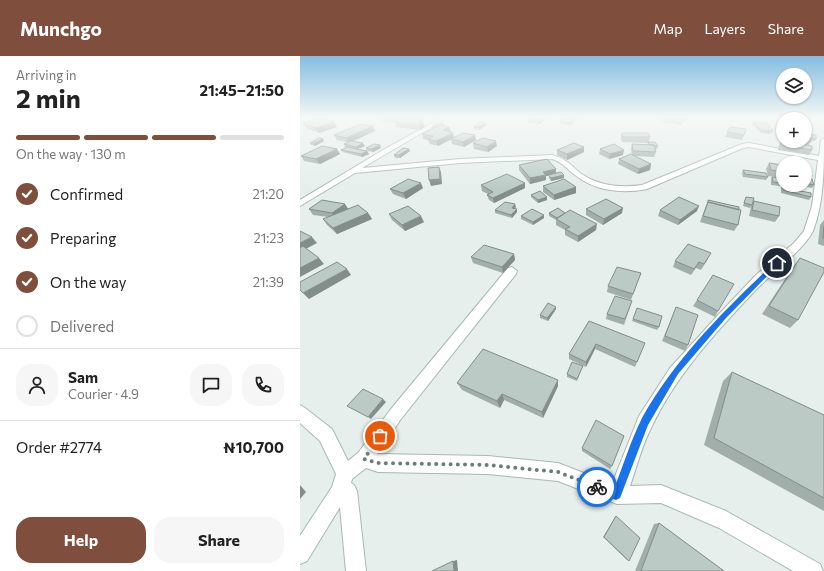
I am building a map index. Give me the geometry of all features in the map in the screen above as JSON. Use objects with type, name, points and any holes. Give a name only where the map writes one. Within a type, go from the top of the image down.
[{"type":"street","points":[[300,204],[406,141]]},
{"type":"street","points":[[616,495],[645,422],[675,372],[724,316],[760,278],[797,245],[808,231],[816,206],[824,141]]},
{"type":"street","points":[[354,171],[460,161],[552,157],[564,160],[578,174],[590,183],[606,188],[629,190],[644,187],[742,146],[755,146],[821,158]]},
{"type":"street","points":[[300,554],[342,483],[364,459],[396,414],[512,271]]},
{"type":"street","points":[[300,413],[326,435],[342,483],[348,491],[356,571]]},
{"type":"street","points":[[364,459],[378,463],[488,465],[558,472],[616,495],[661,494],[726,521],[814,571]]},
{"type":"building","points":[[351,141],[363,143],[356,147],[344,144]]},
{"type":"building","points":[[477,141],[496,141],[487,147],[473,143]]},
{"type":"building","points":[[648,142],[655,142],[658,146],[649,145]]},
{"type":"building","points":[[574,143],[584,147],[567,154],[557,150]]},
{"type":"building","points":[[374,144],[380,145],[372,149],[366,148]]},
{"type":"building","points":[[614,144],[624,150],[610,154],[600,149]]},
{"type":"building","points":[[632,144],[654,145],[656,152],[633,151]]},
{"type":"building","points":[[322,146],[337,149],[316,159],[301,156]]},
{"type":"building","points":[[347,147],[367,151],[361,154],[341,150]]},
{"type":"building","points":[[403,148],[409,149],[399,155],[394,155]]},
{"type":"building","points":[[800,148],[812,148],[812,150]]},
{"type":"building","points":[[631,154],[651,164],[639,169],[619,159]]},
{"type":"building","points":[[547,159],[556,169],[543,172],[546,175],[530,178],[519,165]]},
{"type":"building","points":[[769,163],[776,164],[776,171],[771,170]]},
{"type":"building","points":[[439,167],[440,179],[429,180],[428,168]]},
{"type":"building","points":[[743,170],[766,173],[768,177],[745,174]]},
{"type":"building","points":[[561,172],[564,175],[551,178],[548,175]]},
{"type":"building","points":[[507,174],[525,183],[493,198],[487,195],[493,192],[481,185]]},
{"type":"building","points":[[772,177],[776,178],[776,182],[773,182]]},
{"type":"building","points":[[408,179],[421,183],[403,193],[390,189]]},
{"type":"building","points":[[564,179],[576,187],[554,195],[543,186]]},
{"type":"building","points":[[540,191],[547,197],[538,200],[531,195]]},
{"type":"building","points":[[791,192],[811,193],[811,197]]},
{"type":"building","points":[[679,197],[699,206],[680,220],[660,210]]},
{"type":"building","points":[[746,197],[754,198],[752,205],[744,203]]},
{"type":"building","points":[[606,199],[623,208],[604,219],[586,209]]},
{"type":"building","points":[[322,200],[345,204],[332,213],[309,209]]},
{"type":"building","points":[[708,200],[739,207],[739,210],[708,202]]},
{"type":"building","points":[[754,201],[780,207],[779,216],[752,210]]},
{"type":"building","points":[[505,202],[515,204],[512,208],[517,209],[511,215],[495,210]]},
{"type":"building","points":[[708,202],[741,210],[738,225],[703,216]]},
{"type":"building","points":[[358,205],[368,213],[333,228],[323,219]]},
{"type":"building","points":[[408,206],[421,216],[402,225],[389,214]]},
{"type":"building","points":[[558,208],[565,213],[557,218],[549,213]]},
{"type":"building","points":[[532,209],[544,215],[533,222],[521,216]]},
{"type":"building","points":[[570,210],[597,224],[578,236],[565,229],[570,227],[556,219]]},
{"type":"building","points":[[300,231],[312,237],[300,243]]},
{"type":"building","points":[[688,244],[711,253],[704,264],[699,262],[694,269],[675,261]]},
{"type":"building","points":[[484,245],[514,254],[502,267],[471,257]]},
{"type":"building","points":[[303,246],[319,258],[300,268],[300,248]]},
{"type":"building","points":[[800,258],[824,268],[824,272],[798,320],[769,306]]},
{"type":"building","points":[[337,262],[347,269],[303,293],[300,290],[300,282]]},
{"type":"building","points":[[617,267],[641,273],[633,294],[608,286]]},
{"type":"building","points":[[713,275],[734,284],[718,311],[697,300]]},
{"type":"building","points":[[615,296],[632,301],[625,319],[607,314]]},
{"type":"building","points":[[548,303],[556,307],[547,318],[540,315]]},
{"type":"building","points":[[676,307],[698,315],[688,345],[665,336]]},
{"type":"building","points":[[637,308],[662,316],[659,327],[633,319]]},
{"type":"building","points":[[589,321],[645,343],[637,362],[596,344],[586,362],[569,354]]},
{"type":"building","points":[[483,349],[558,380],[542,412],[502,394],[497,401],[457,383]]},
{"type":"building","points":[[572,362],[583,366],[577,379],[567,374]]},
{"type":"building","points":[[732,372],[824,415],[824,498],[714,438]]},
{"type":"building","points":[[363,389],[383,399],[368,417],[347,406]]},
{"type":"building","points":[[596,420],[624,436],[612,466],[582,448]]},
{"type":"building","points":[[616,516],[640,538],[629,561],[604,537]]},
{"type":"building","points":[[659,523],[724,571],[641,571]]},
{"type":"building","points":[[453,561],[454,571],[432,571]]},
{"type":"way so far","points":[[380,436],[364,459],[378,463],[488,465],[558,472],[597,487]]},
{"type":"route","points":[[597,487],[616,495],[645,422],[675,372],[724,316],[760,278],[777,263]]}]
